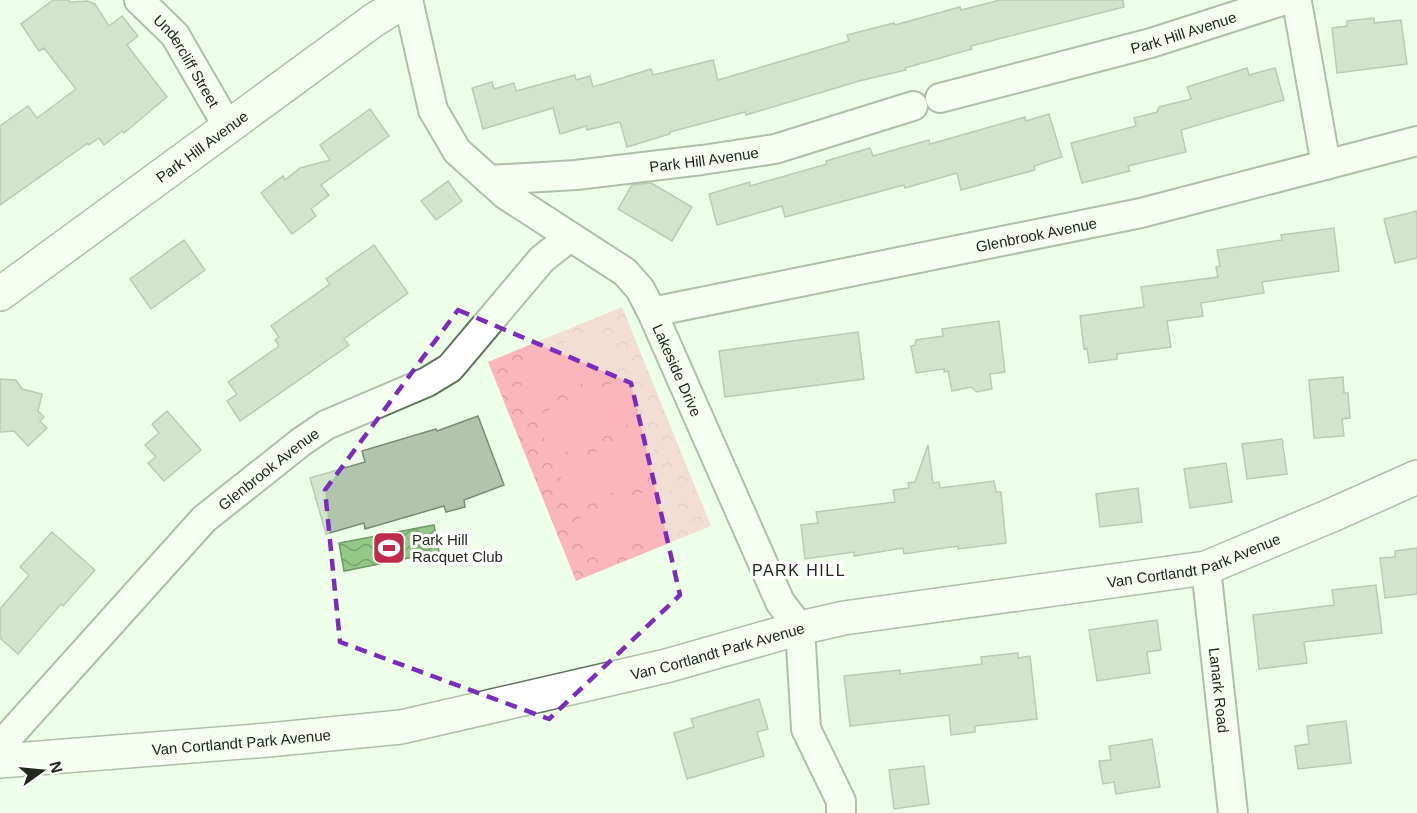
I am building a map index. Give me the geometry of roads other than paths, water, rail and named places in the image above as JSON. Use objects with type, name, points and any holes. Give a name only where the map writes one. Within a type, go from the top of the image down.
[{"type":"street","name":"Undercliff Street","points":[[139,0],[175,35],[228,127]]},
{"type":"street","name":"Park Hill Avenue","points":[[0,294],[374,20],[407,0]]},
{"type":"street","name":"Lakeside Drive","points":[[407,0],[433,110],[457,151],[506,195],[625,272],[640,289],[780,602],[800,628]]},
{"type":"street","name":"Park Hill Avenue","points":[[940,98],[1151,43],[1285,0]]},
{"type":"street","points":[[1291,0],[1297,2],[1326,165]]},
{"type":"street","name":"Park Hill Avenue","points":[[489,180],[576,175],[776,149],[913,106]]},
{"type":"street","name":"Glenbrook Avenue","points":[[652,312],[1141,213],[1417,141]]},
{"type":"street","name":"Glenbrook Avenue","points":[[0,746],[204,519],[300,442],[326,425],[427,382],[450,368],[542,259],[570,237]]},
{"type":"street","name":"Van Cortlandt Park Avenue","points":[[0,761],[401,727],[666,666],[800,628],[844,618],[1206,568],[1417,477]]},
{"type":"street","name":"Lanark Road","points":[[1206,568],[1233,813]]},
{"type":"street","points":[[800,628],[806,729],[841,801],[841,813]]},
{"type":"water","name":"Park Hill Racquet Club","points":[[434,525],[439,552],[344,571],[339,543]]},
{"type":"place","name":"Park Hill Racquet Club","points":[[389,548]]},
{"type":"district","name":"PARK HILL","points":[[799,570]]}]
